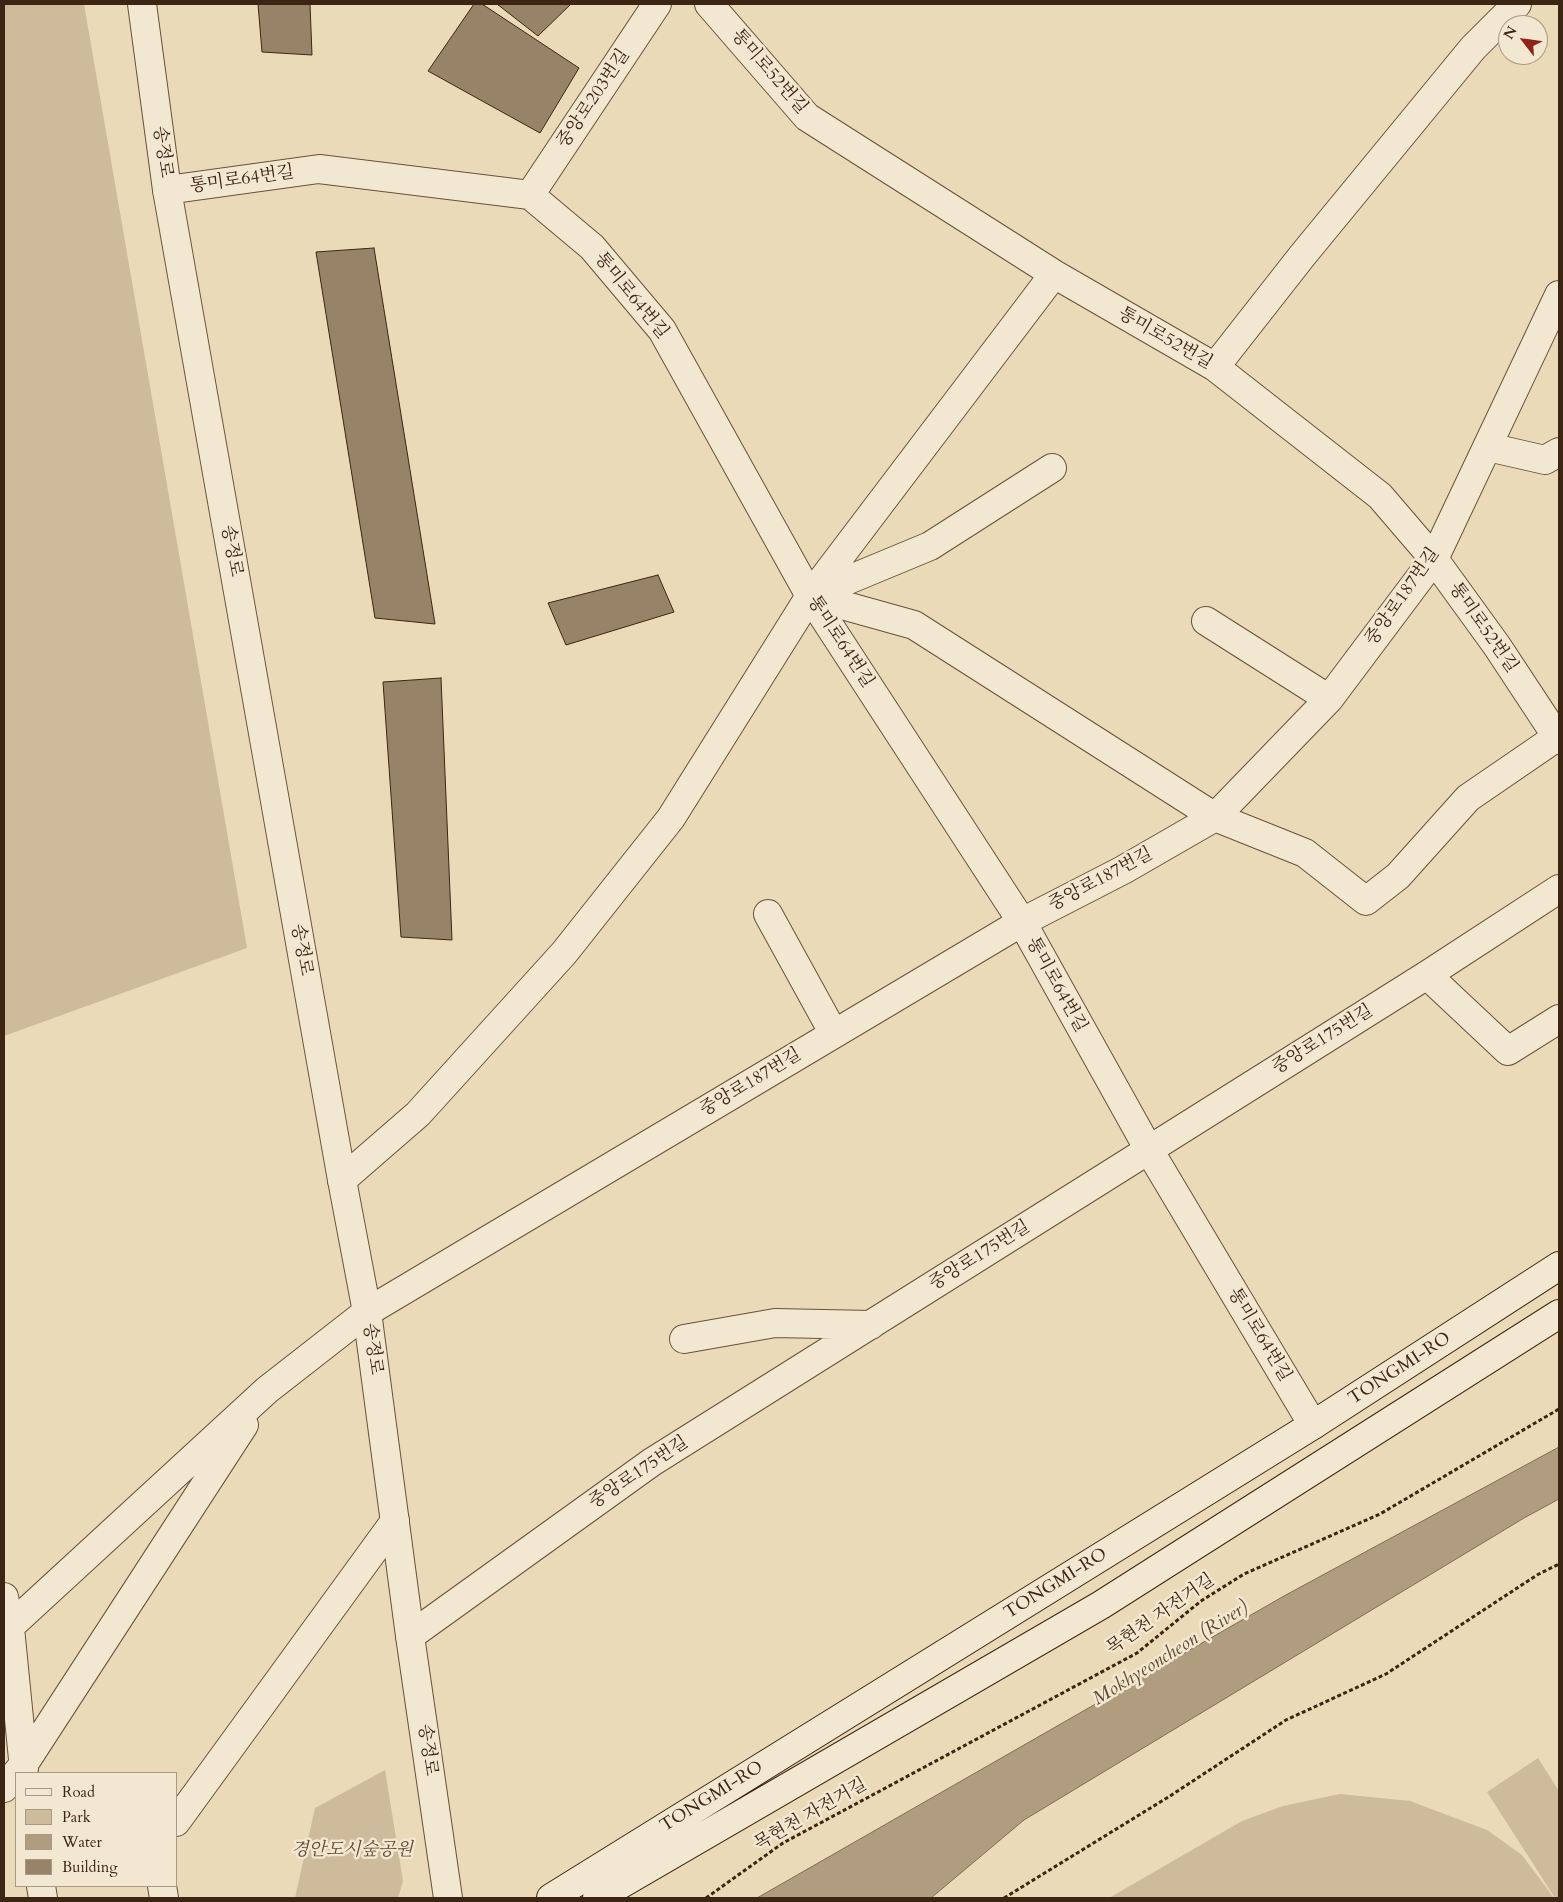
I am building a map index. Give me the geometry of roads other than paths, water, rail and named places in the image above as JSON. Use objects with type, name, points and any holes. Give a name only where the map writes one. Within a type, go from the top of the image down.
[{"type":"street","name":"송정로","points":[[142,4],[167,190],[367,1312],[410,1636],[448,1898]]},
{"type":"street","name":"중앙로203번길","points":[[530,195],[657,4]]},
{"type":"street","name":"통미로52번길","points":[[709,4],[807,117],[1054,274],[1215,368],[1380,496],[1434,559],[1497,646],[1558,739]]},
{"type":"street","points":[[1215,368],[1302,256],[1474,48],[1517,4]]},
{"type":"street","name":"통미로64번길","points":[[167,190],[319,169],[530,195],[592,247],[662,330],[810,596],[1022,922],[1149,1150],[1313,1425]]},
{"type":"street","points":[[342,1180],[418,1114],[564,952],[671,818],[810,596],[1054,274]]},
{"type":"street","name":"중앙로187번길","points":[[267,1390],[367,1312],[1022,922],[1123,870],[1215,817],[1329,699],[1434,559],[1559,295]]},
{"type":"street","points":[[1488,447],[1545,460],[1559,452]]},
{"type":"street","points":[[810,596],[930,546],[1052,468]]},
{"type":"street","points":[[810,596],[914,625],[1215,817],[1305,853],[1366,901],[1398,876],[1468,798],[1558,739]]},
{"type":"street","points":[[1206,621],[1329,699]]},
{"type":"street","name":"중앙로175번길","points":[[410,1636],[652,1462],[1149,1150],[1559,889]]},
{"type":"street","points":[[768,914],[834,1034]]},
{"type":"street","points":[[1426,975],[1508,1051],[1559,1019]]},
{"type":"street","name":"TONGMI-RO","points":[[551,1898],[1313,1425],[1559,1266]]},
{"type":"street","name":"TONGMI-RO","points":[[597,1898],[1101,1605],[1559,1314]]},
{"type":"street","points":[[684,1339],[775,1323],[871,1325]]},
{"type":"street","points":[[7,1630],[267,1390]]},
{"type":"street","points":[[24,1768],[267,1390]]},
{"type":"street","points":[[178,1819],[395,1521]]},
{"type":"street","points":[[4,1597],[24,1768]]},
{"type":"street","points":[[4,1788],[15,1777]]},
{"type":"water","points":[[1559,1447],[1559,1499],[1524,1518],[1024,1820],[931,1898],[757,1898],[1284,1596]]},
{"type":"water label","name":"Mokhyeoncheon (River)","points":[[1171,1654]]},
{"type":"park label","name":"경안도시숲공원","points":[[352,1851]]}]
